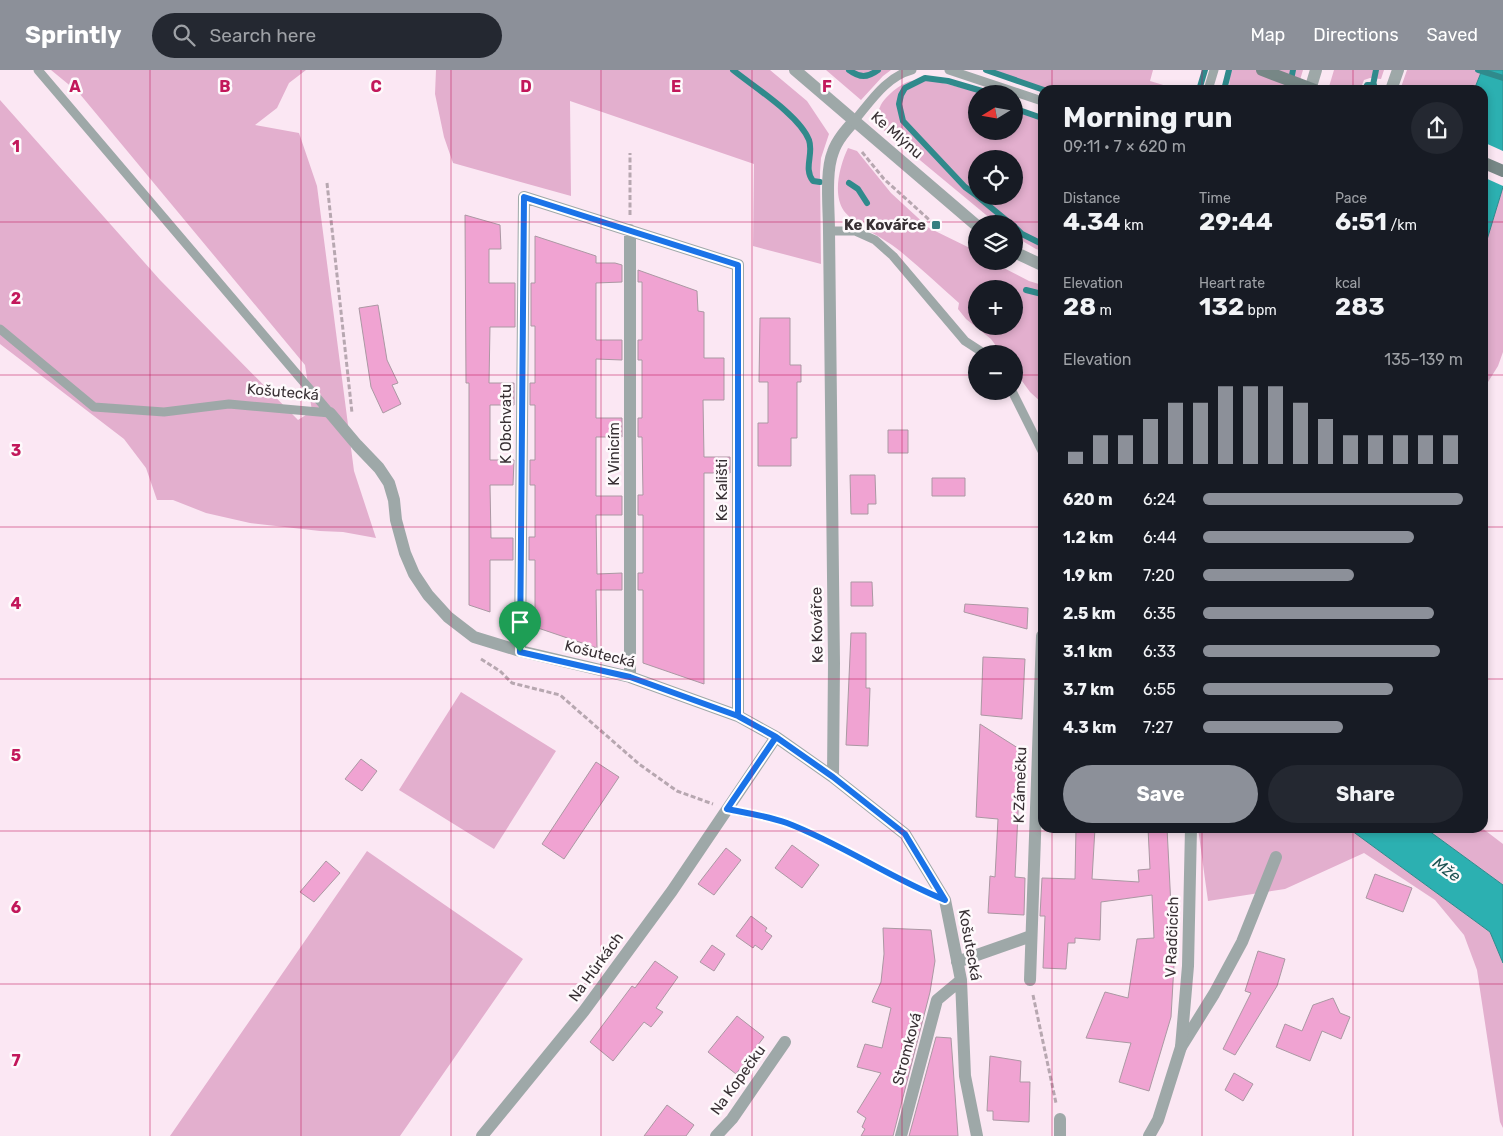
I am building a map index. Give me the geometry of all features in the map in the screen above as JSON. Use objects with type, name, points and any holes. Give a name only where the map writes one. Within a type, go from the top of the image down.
[{"type":"main road","points":[[1262,70],[1302,85]]},
{"type":"main road","points":[[1488,165],[1503,171]]},
{"type":"street","name":"Ke Mlýnu","points":[[795,70],[968,219]]},
{"type":"street","points":[[1312,85],[1316,70]]},
{"type":"street","points":[[1393,85],[1398,70]]},
{"type":"street","name":"Ke Kovářce","points":[[833,777],[834,663],[829,178],[832,153],[842,134],[854,120]]},
{"type":"street","name":"K Obchvatu","points":[[520,652],[524,197],[630,230]]},
{"type":"street","name":"Ke Kališti","points":[[630,230],[738,265],[738,716]]},
{"type":"street","name":"K Vinicím","points":[[630,230],[630,677]]},
{"type":"street","points":[[1023,256],[1038,263]]},
{"type":"street","name":"Košutecká","points":[[330,413],[379,468],[389,483],[405,553],[414,574],[428,595],[448,617],[474,637],[520,652],[630,677],[738,716],[776,737],[833,777],[905,834],[945,900],[961,980],[965,1076],[977,1136]]},
{"type":"street","name":"Na Hůrkách","points":[[482,1136],[584,1011],[672,891],[776,737]]},
{"type":"street","name":"K Zámečku","points":[[1030,980],[1038,745]]},
{"type":"street","name":"V Radčicích","points":[[1149,1136],[1158,1120],[1181,1047],[1188,966],[1191,833]]},
{"type":"street","name":"V Radčicích","points":[[1181,1047],[1242,942],[1276,857]]},
{"type":"street","points":[[957,962],[1031,936]]},
{"type":"street","name":"Stromková","points":[[901,1136],[937,1000],[961,980]]},
{"type":"street","name":"Na Kopečku","points":[[716,1136],[732,1119],[785,1042]]},
{"type":"street","points":[[1060,1119],[1060,1136]]},
{"type":"lane","points":[[38,70],[330,413]]},
{"type":"lane","points":[[854,120],[879,90],[892,79],[912,70]]},
{"type":"lane","points":[[949,70],[1038,100]]},
{"type":"lane","points":[[1210,85],[1214,70]]},
{"type":"lane","points":[[829,230],[855,231],[875,240],[893,256],[965,341],[971,345]]},
{"type":"lane","name":"Košutecká","points":[[0,329],[94,406],[164,412],[229,404],[330,413]]},
{"type":"lane","points":[[1016,400],[1038,443]]},
{"type":"lane","points":[[727,809],[785,822],[836,845],[920,890],[945,900]]},
{"type":"path","points":[[630,153],[630,230]]},
{"type":"path","points":[[327,182],[349,392],[357,445]]},
{"type":"path","points":[[476,656],[500,671],[512,683],[560,695],[639,764],[677,791],[727,809]]},
{"type":"path","points":[[1030,980],[1060,1119]]},
{"type":"shaded area","points":[[51,70],[306,70],[289,83],[277,108],[255,125],[299,133],[317,186],[354,471],[376,538],[343,532],[250,523],[206,513],[173,500],[157,500],[146,468],[124,439],[0,344],[0,100],[160,280],[298,420],[312,411],[305,365],[79,93]]},
{"type":"shaded area","points":[[436,70],[770,70],[807,101],[829,134],[821,158],[820,172],[821,264],[753,246],[754,164],[570,101],[571,196],[453,163],[444,137],[435,94]]},
{"type":"shaded area","points":[[826,70],[891,70],[861,100]]},
{"type":"shaded area","points":[[992,70],[1153,70],[1150,81],[1163,85],[1038,85]]},
{"type":"shaded area","points":[[1230,70],[1303,70],[1298,85],[1229,85]]},
{"type":"shaded area","points":[[1334,70],[1384,70],[1381,79],[1370,78],[1364,80],[1362,85],[1330,85]]},
{"type":"shaded area","points":[[1407,70],[1482,70],[1476,85],[1402,85]]},
{"type":"shaded area","points":[[931,80],[968,89],[968,140],[1023,140],[1023,113],[1038,118],[1038,250],[1023,241],[1023,215],[986,215],[974,205],[1023,205],[1023,150],[968,150],[968,200],[880,127],[878,117],[882,103],[898,87],[907,82]]},
{"type":"shaded area","points":[[848,148],[857,151],[891,193],[929,228],[968,247],[968,270],[1008,270],[1038,284],[1038,399],[1023,382],[1023,345],[995,345],[986,335],[1023,335],[1023,280],[968,280],[968,321],[958,309],[959,303],[918,266],[892,245],[848,216],[840,204],[838,180]]},
{"type":"shaded area","points":[[1503,187],[1503,352],[1498,366],[1488,382],[1488,236]]},
{"type":"shaded area","points":[[461,692],[556,751],[494,849],[399,790]]},
{"type":"shaded area","points":[[1199,833],[1355,833],[1490,932],[1503,963],[1503,1128],[1500,1122],[1477,970],[1464,935],[1435,900],[1364,853],[1285,889],[1208,901]]},
{"type":"shaded area","points":[[1432,833],[1488,833],[1503,844],[1503,885]]},
{"type":"shaded area","points":[[367,851],[523,959],[400,1136],[170,1136]]},
{"type":"water","points":[[1482,70],[1503,70],[1503,187],[1488,236],[1488,85],[1476,85]]},
{"type":"water","name":"Mže","points":[[1355,833],[1432,833],[1503,885],[1503,963],[1490,932]]},
{"type":"pier","points":[[1488,144],[1503,151],[1503,186],[1488,179]]},
{"type":"building","points":[[465,215],[500,225],[501,249],[489,249],[489,283],[515,283],[515,327],[490,327],[489,383],[514,383],[514,405],[490,405],[490,460],[514,460],[513,485],[490,485],[491,538],[513,538],[513,560],[490,560],[490,612],[469,605],[469,383],[466,383]]},
{"type":"building","points":[[535,236],[596,256],[596,263],[622,265],[622,282],[596,283],[596,340],[622,340],[622,360],[596,359],[596,418],[622,418],[622,437],[596,437],[596,496],[622,496],[622,515],[596,515],[597,574],[622,573],[622,590],[596,590],[597,648],[535,627],[535,560],[529,560],[529,537],[535,537],[535,485],[530,485],[530,460],[535,460],[535,405],[530,405],[530,383],[535,383],[535,326],[531,326],[531,283],[535,283]]},
{"type":"building","points":[[638,270],[697,291],[698,311],[704,312],[704,358],[724,358],[724,400],[703,400],[704,457],[730,457],[730,473],[704,473],[704,684],[643,663],[643,590],[638,590],[638,573],[643,573],[643,515],[638,515],[638,495],[643,495],[642,437],[638,437],[638,418],[642,418],[642,360],[638,360],[638,340],[642,340],[642,282],[638,282]]},
{"type":"building","points":[[378,305],[387,360],[398,383],[392,385],[401,404],[383,413],[371,387],[359,308]]},
{"type":"building","points":[[760,318],[790,318],[790,365],[801,365],[801,382],[797,382],[797,438],[791,438],[791,466],[758,466],[758,423],[768,423],[768,382],[759,382]]},
{"type":"building","points":[[888,430],[908,430],[908,453],[888,453]]},
{"type":"building","points":[[850,475],[875,475],[876,504],[868,504],[868,514],[851,514]]},
{"type":"building","points":[[932,478],[965,478],[965,496],[932,496]]},
{"type":"building","points":[[851,582],[872,582],[873,606],[851,606]]},
{"type":"building","points":[[965,604],[1028,608],[1027,629],[964,612]]},
{"type":"building","points":[[851,633],[866,633],[866,688],[870,688],[868,746],[846,745]]},
{"type":"building","points":[[983,657],[1025,659],[1022,719],[981,715]]},
{"type":"building","points":[[980,724],[1021,750],[1015,877],[1025,878],[1024,915],[988,913],[990,876],[995,877],[998,819],[976,817]]},
{"type":"building","points":[[361,759],[377,771],[362,791],[345,779]]},
{"type":"building","points":[[596,762],[619,777],[564,859],[542,844]]},
{"type":"building","points":[[1076,833],[1095,833],[1092,879],[1139,882],[1138,870],[1150,869],[1148,833],[1167,833],[1174,965],[1171,1017],[1149,1091],[1119,1082],[1131,1043],[1086,1038],[1105,992],[1128,998],[1137,939],[1154,938],[1152,895],[1101,902],[1100,940],[1075,938],[1075,943],[1068,943],[1066,969],[1043,968],[1045,916],[1040,916],[1042,878],[1075,879]]},
{"type":"building","points":[[792,845],[819,865],[802,888],[775,868]]},
{"type":"building","points":[[726,848],[741,860],[714,895],[698,884]]},
{"type":"building","points":[[326,861],[340,873],[314,902],[300,892]]},
{"type":"building","points":[[1375,874],[1412,888],[1403,912],[1366,898]]},
{"type":"building","points":[[751,916],[767,928],[765,931],[772,936],[762,950],[755,945],[753,948],[736,936]]},
{"type":"building","points":[[883,928],[931,930],[935,961],[930,992],[893,1136],[861,1136],[865,1129],[862,1127],[866,1118],[857,1112],[881,1073],[857,1067],[865,1044],[882,1048],[891,1008],[872,1002],[881,982],[884,954]]},
{"type":"building","points":[[712,945],[725,954],[714,971],[700,962]]},
{"type":"building","points":[[1258,951],[1285,959],[1277,986],[1235,1055],[1223,1049],[1251,993],[1245,991]]},
{"type":"building","points":[[655,961],[678,977],[656,1008],[663,1012],[651,1027],[644,1022],[613,1061],[590,1042],[632,986],[635,988]]},
{"type":"building","points":[[1333,998],[1340,1013],[1350,1017],[1341,1039],[1322,1031],[1310,1061],[1276,1047],[1285,1024],[1302,1031],[1313,1005]]},
{"type":"building","points":[[737,1016],[764,1037],[736,1074],[708,1052]]},
{"type":"building","points":[[936,1037],[951,1038],[958,1136],[909,1136]]},
{"type":"building","points":[[990,1056],[1021,1061],[1020,1082],[1030,1082],[1029,1122],[993,1120],[993,1111],[987,1111]]},
{"type":"building","points":[[1234,1073],[1253,1084],[1243,1101],[1225,1090]]},
{"type":"building","points":[[667,1105],[694,1125],[686,1136],[644,1136]]},
{"type":"waterway","points":[[733,70],[786,111],[804,131],[810,145],[810,176],[813,181],[820,182]]},
{"type":"waterway","points":[[849,70],[864,76],[878,70]]},
{"type":"waterway","points":[[986,70],[1038,88]]},
{"type":"waterway","points":[[1200,85],[1205,70]]},
{"type":"waterway","points":[[1225,85],[1229,70]]},
{"type":"waterway","points":[[1290,85],[1293,70]]},
{"type":"waterway","points":[[1373,85],[1376,70]]},
{"type":"waterway","points":[[1478,70],[1503,78]]},
{"type":"waterway","points":[[968,87],[948,81],[925,78],[905,88],[899,104],[903,121],[968,189]]},
{"type":"waterway","points":[[1367,85],[1374,85]]},
{"type":"waterway","points":[[1023,111],[1038,117]]},
{"type":"waterway","points":[[849,183],[858,189],[867,203]]},
{"type":"waterway","points":[[988,205],[1000,215]]},
{"type":"waterway","points":[[1023,234],[1038,242]]},
{"type":"waterway","points":[[1026,290],[1038,293]]},
{"type":"place","name":"Ke Kovářce","points":[[936,225]]},
{"type":"route","points":[[520,652],[524,197],[738,265],[738,716],[776,737],[833,777],[905,834],[945,900],[920,890],[836,845],[785,822],[727,809],[776,737],[738,716],[630,677],[520,652]]}]
